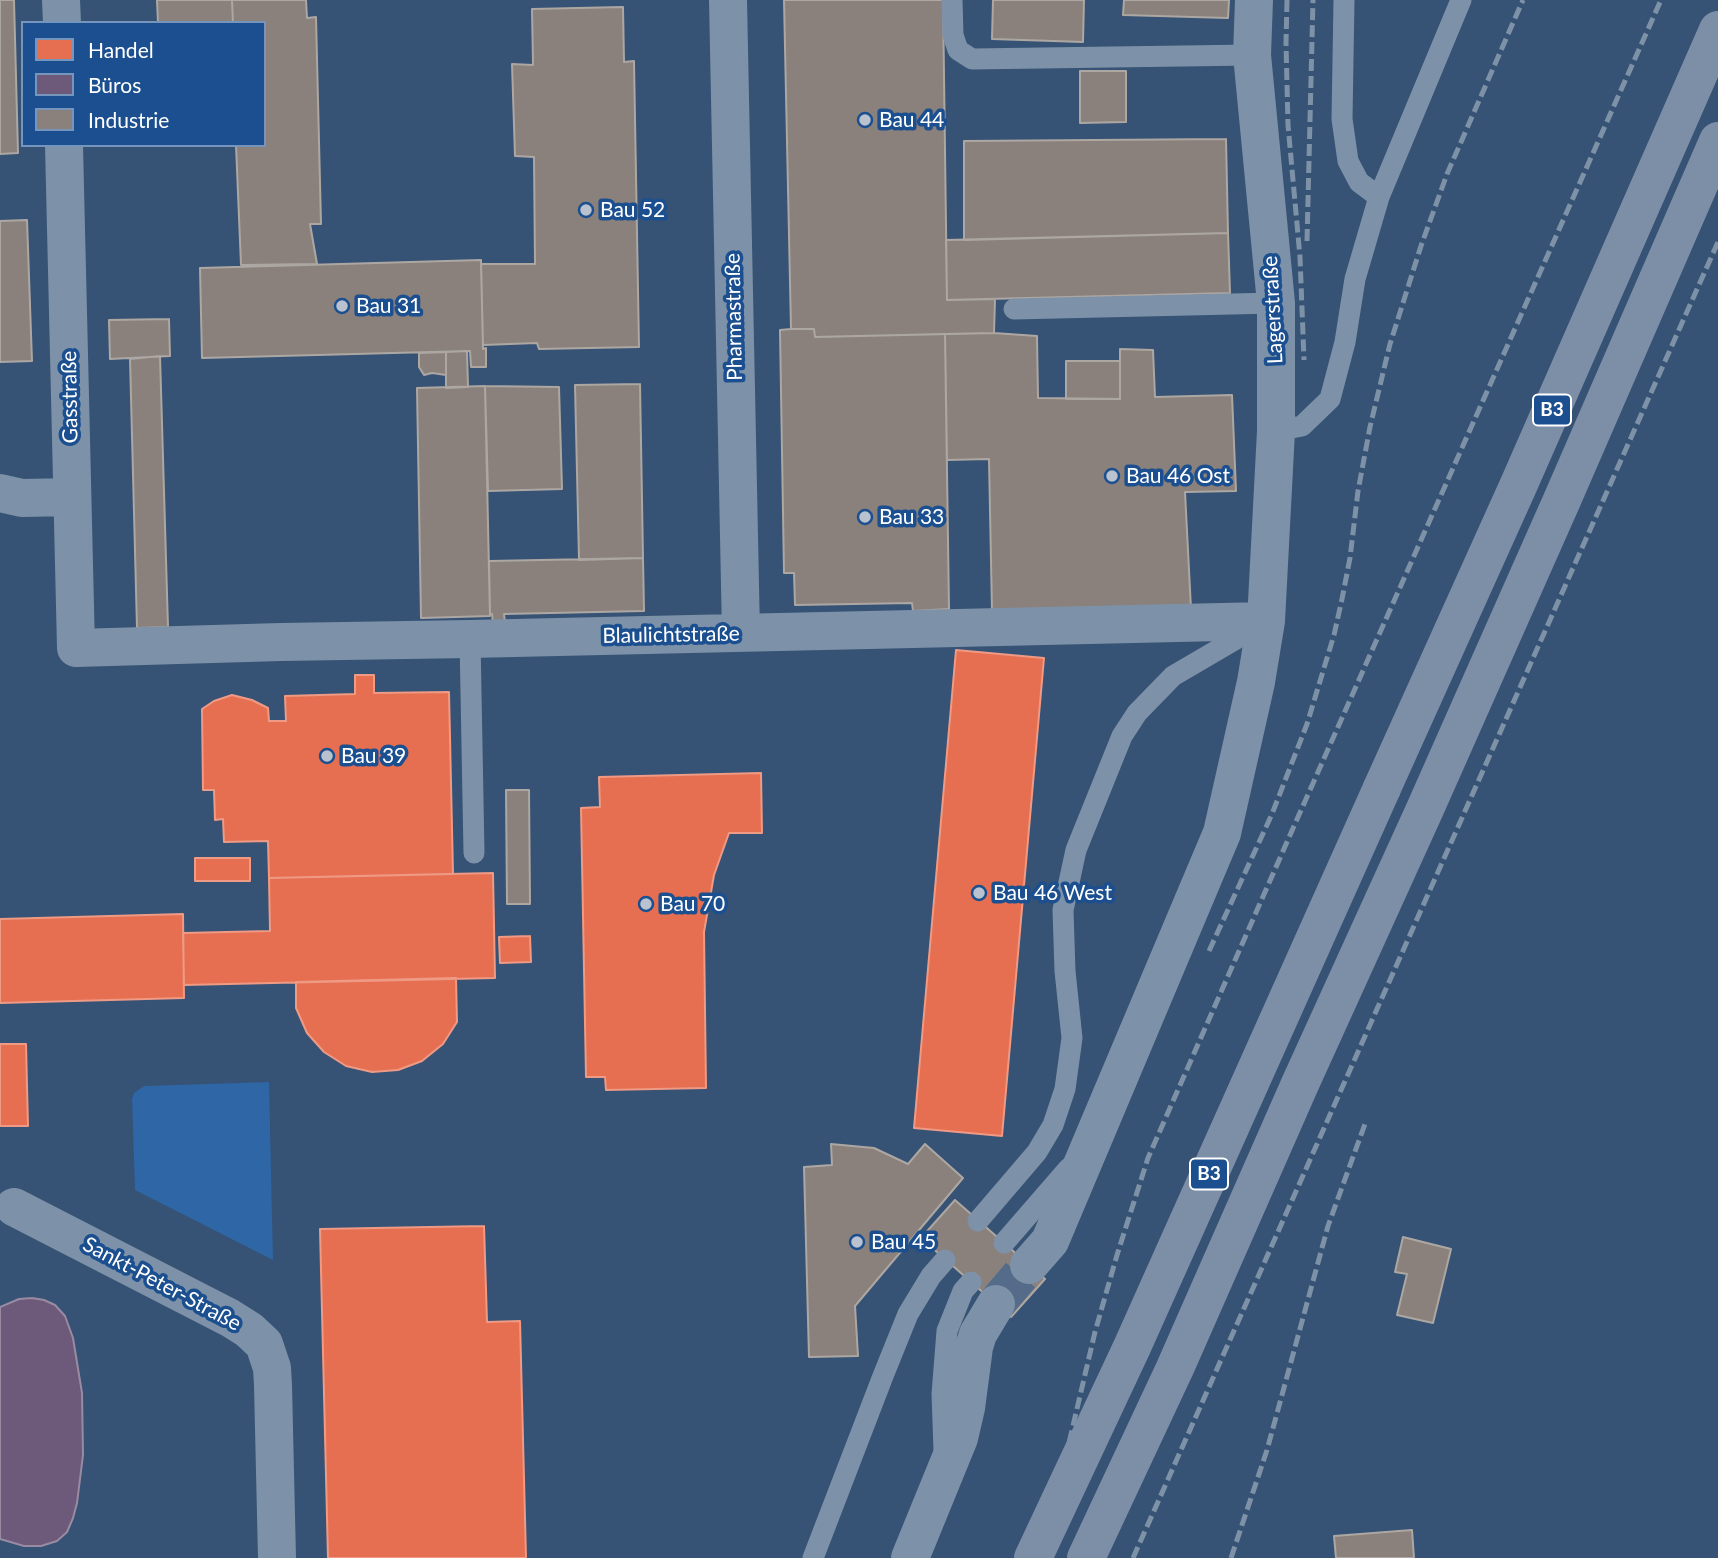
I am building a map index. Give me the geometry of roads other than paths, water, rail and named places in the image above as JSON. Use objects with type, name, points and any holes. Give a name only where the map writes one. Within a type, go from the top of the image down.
[{"type":"main road","name":"B3","points":[[1033,1558],[1132,1347],[1520,484],[1718,30]]},
{"type":"main road","name":"B3","points":[[1086,1558],[1175,1368],[1300,1084],[1426,809],[1718,141]]},
{"type":"street","points":[[61,0],[62,21]]},
{"type":"street","name":"Pharmastraße","points":[[728,0],[741,633]]},
{"type":"street","name":"Lagerstraße","points":[[1017,1254],[1050,1241],[1222,833],[1256,682],[1266,621],[1276,431],[1276,303],[1252,55],[1254,0]]},
{"type":"street","name":"Gasstraße","points":[[64,147],[76,649]]},
{"type":"street","points":[[0,493],[22,498],[72,498]]},
{"type":"street","name":"Blaulichtstraße","points":[[76,649],[1266,621]]},
{"type":"street","name":"Sankt-Peter-Straße","points":[[7,1203],[230,1318],[264,1344],[272,1368],[277,1558]]},
{"type":"street","points":[[911,1558],[959,1438],[984,1293]]},
{"type":"lane","points":[[952,0],[953,35],[958,50],[972,59],[1252,55]]},
{"type":"lane","points":[[1344,0],[1342,119],[1348,161],[1359,182],[1378,197]]},
{"type":"lane","points":[[1276,431],[1302,426],[1330,399],[1345,342],[1355,279],[1378,197],[1461,0]]},
{"type":"lane","points":[[1014,309],[1276,303]]},
{"type":"lane","points":[[978,1221],[1037,1152],[1053,1125],[1065,1089],[1072,1038],[1065,971],[1063,911],[1076,850],[1122,736],[1137,713],[1173,676],[1266,621]]},
{"type":"lane","points":[[470,639],[474,853]]},
{"type":"lane","points":[[813,1558],[908,1314],[931,1276],[945,1259]]},
{"type":"tunnel","points":[[996,1304],[1029,1265]]},
{"type":"railway","points":[[1287,0],[1288,125],[1300,257],[1304,360]]},
{"type":"railway","points":[[1307,241],[1313,0]]},
{"type":"railway","points":[[1209,951],[1272,814],[1307,724],[1342,599],[1370,427],[1390,344],[1447,174],[1523,0]]},
{"type":"railway","points":[[1042,1558],[1095,1332],[1148,1158],[1661,0]]},
{"type":"railway","points":[[1133,1558],[1718,242]]},
{"type":"railway","points":[[1231,1558],[1267,1450],[1328,1226],[1365,1124]]},
{"type":"place","name":"Bau 44","points":[[865,120]]},
{"type":"place","name":"Bau 52","points":[[586,210]]},
{"type":"place","name":"Bau 31","points":[[342,306]]},
{"type":"place","name":"Bau 46 Ost","points":[[1112,476]]},
{"type":"place","name":"Bau 33","points":[[865,517]]},
{"type":"place","name":"Bau 39","points":[[327,756]]},
{"type":"place","name":"Bau 46 West","points":[[979,893]]},
{"type":"place","name":"Bau 70","points":[[646,904]]},
{"type":"place","name":"Bau 45","points":[[857,1242]]}]
